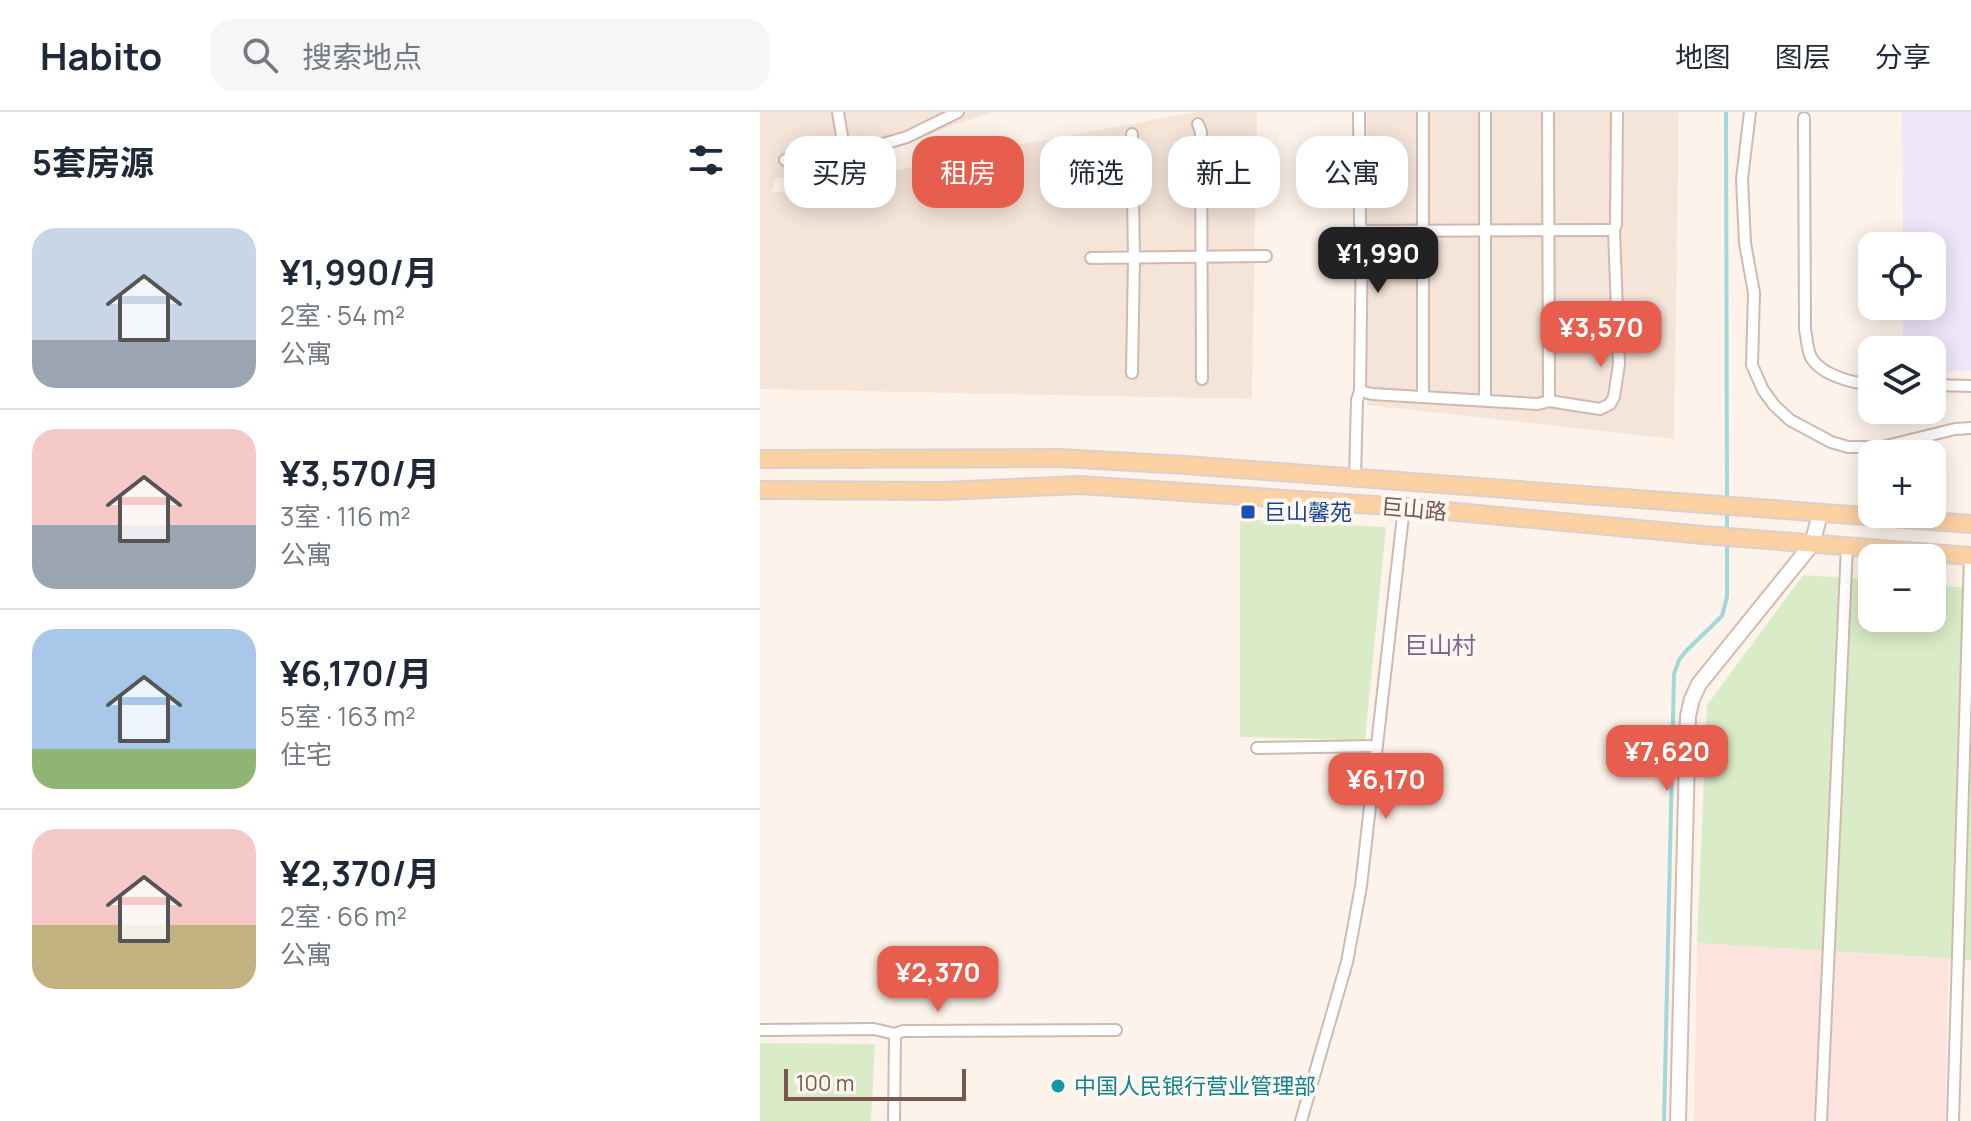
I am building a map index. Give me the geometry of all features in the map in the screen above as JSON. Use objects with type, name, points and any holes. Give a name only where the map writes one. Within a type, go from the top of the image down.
[{"type":"main road","name":"巨山路","points":[[760,459],[1060,458],[1971,524]]},
{"type":"main road","name":"巨山路","points":[[760,490],[943,491],[1080,485],[1404,507],[1970,556]]},
{"type":"street","points":[[838,112],[842,136]]},
{"type":"street","points":[[896,140],[958,112]]},
{"type":"street","points":[[1355,478],[1357,400],[1360,391],[1362,231],[1359,112]]},
{"type":"street","points":[[1423,112],[1423,396]]},
{"type":"street","points":[[1485,112],[1485,400]]},
{"type":"street","points":[[1548,112],[1549,401]]},
{"type":"street","points":[[1360,391],[1538,404],[1549,401],[1600,409],[1610,404],[1619,364],[1614,230],[1617,112]]},
{"type":"street","points":[[1750,112],[1742,179],[1745,243],[1754,293],[1752,365],[1763,390],[1790,420],[1831,442],[1848,447],[1882,447],[1971,428]]},
{"type":"street","points":[[1804,118],[1805,330],[1811,358],[1833,375],[1858,383]]},
{"type":"street","points":[[1198,124],[1201,132],[1202,379]]},
{"type":"street","points":[[1132,134],[1132,373]]},
{"type":"street","points":[[1362,231],[1614,230]]},
{"type":"street","points":[[1091,258],[1266,256]]},
{"type":"street","points":[[1946,385],[1971,386]]},
{"type":"street","points":[[1301,1121],[1347,962],[1361,886],[1404,507]]},
{"type":"street","points":[[1678,1121],[1688,716],[1699,684],[1812,544],[1820,514]]},
{"type":"street","points":[[1821,1121],[1847,547]]},
{"type":"street","points":[[1953,1121],[1970,556]]},
{"type":"street","points":[[1257,748],[1377,746]]},
{"type":"street","points":[[760,1030],[874,1029],[895,1034],[903,1031],[1009,1029],[1116,1030]]},
{"type":"street","points":[[894,1121],[895,1034]]},
{"type":"shaded area","points":[[760,112],[994,112],[924,136],[912,136],[912,141],[896,147],[896,136],[784,136],[784,177],[776,178],[771,193],[784,191],[784,208],[896,208],[896,171],[912,167],[912,208],[1024,208],[1024,144],[1040,141],[1040,208],[1152,208],[1152,136],[1067,136],[1195,112],[1257,112],[1257,136],[1168,136],[1168,208],[1255,208],[1252,399],[760,389]]},
{"type":"shaded area","points":[[1367,112],[1679,112],[1674,439],[1367,405],[1367,208],[1408,208],[1408,136],[1367,136]]},
{"type":"shaded area","points":[[1902,112],[1971,112],[1971,371],[1946,371],[1946,336],[1903,336],[1903,320],[1946,320],[1946,232],[1903,232]]},
{"type":"shaded area","points":[[1697,943],[1949,959],[1945,1121],[1694,1121]]},
{"type":"green space","points":[[1240,519],[1386,527],[1365,740],[1240,737]]},
{"type":"green space","points":[[1803,575],[1858,579],[1858,632],[1946,632],[1946,586],[1971,588],[1971,960],[1697,943],[1707,705]]},
{"type":"green space","points":[[760,1043],[875,1044],[871,1121],[760,1121]]},
{"type":"waterway","points":[[1726,112],[1727,502]]},
{"type":"waterway","points":[[1727,510],[1727,534]]},
{"type":"waterway","points":[[1664,1121],[1674,674],[1686,651],[1722,616],[1727,597],[1727,542]]},
{"type":"place","name":"巨山馨苑","points":[[1248,512]]},
{"type":"place","name":"中国人民银行营业管理部","points":[[1058,1086]]},
{"type":"district","name":"巨山村","points":[[1440,646]]}]
